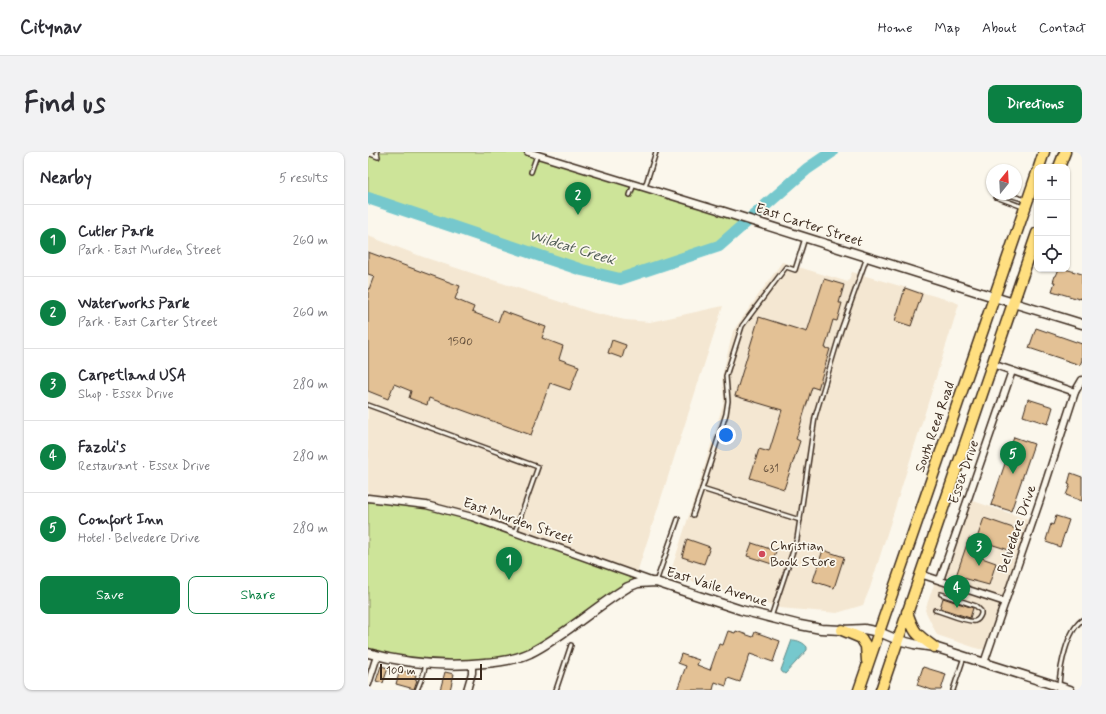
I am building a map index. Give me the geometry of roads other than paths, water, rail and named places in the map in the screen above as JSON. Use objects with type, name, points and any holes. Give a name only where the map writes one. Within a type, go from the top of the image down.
[{"type":"main road","points":[[1040,164],[1044,152]]},
{"type":"main road","points":[[1060,164],[1064,152]]},
{"type":"main road","name":"South Reed Road","points":[[859,690],[1034,181]]},
{"type":"main road","points":[[880,690],[1036,236]]},
{"type":"main road","points":[[907,612],[911,625],[917,635],[934,647]]},
{"type":"main road","points":[[842,630],[861,638],[866,646],[866,671]]},
{"type":"street","name":"East Carter Street","points":[[533,153],[1082,324]]},
{"type":"street","points":[[992,364],[1075,392]]},
{"type":"street","name":"Essex Drive","points":[[940,580],[1012,371]]},
{"type":"street","name":"Belvedere Drive","points":[[984,663],[1075,392],[1082,380]]},
{"type":"street","name":"East Murden Street","points":[[368,498],[426,505],[472,517],[656,582]]},
{"type":"street","points":[[920,574],[1005,602]]},
{"type":"street","name":"East Vaile Avenue","points":[[368,653],[405,662],[426,664],[472,664],[497,662],[528,653],[628,587],[638,582],[656,582],[741,610],[800,625],[821,629],[864,629],[879,632],[898,640],[934,647],[1070,690]]},
{"type":"street","points":[[368,684],[377,656]]},
{"type":"street","points":[[467,690],[472,673],[472,664]]},
{"type":"lane","points":[[368,154],[378,157],[377,152]]},
{"type":"lane","points":[[645,188],[656,152]]},
{"type":"lane","points":[[531,172],[533,153]]},
{"type":"lane","points":[[630,195],[634,184]]},
{"type":"lane","points":[[1009,200],[1026,204]]},
{"type":"lane","points":[[1018,200],[1026,204]]},
{"type":"lane","points":[[693,515],[726,414],[728,401],[726,376],[742,326],[786,267],[795,270],[805,237]]},
{"type":"lane","points":[[770,617],[797,539],[815,417],[841,330],[867,257]]},
{"type":"lane","points":[[368,405],[538,467],[515,532]]},
{"type":"lane","points":[[702,489],[800,520]]},
{"type":"lane","points":[[656,582],[678,518]]},
{"type":"lane","points":[[935,610],[973,621],[977,620],[981,614],[981,611],[976,606],[941,594]]},
{"type":"lane","points":[[1059,686],[1068,641],[1078,623],[1082,620]]},
{"type":"lane","points":[[556,690],[571,645]]},
{"type":"lane","points":[[954,690],[964,657]]},
{"type":"lane","points":[[417,690],[426,664]]},
{"type":"water","points":[[792,640],[803,643],[807,647],[807,650],[785,674],[781,670]]},
{"type":"waterway","name":"Wildcat Creek","points":[[368,198],[582,270],[620,279],[719,246],[807,169],[832,152]]},
{"type":"place","name":"Waterworks Park","points":[[578,215]]},
{"type":"place","name":"Comfort Inn","points":[[1013,474]]},
{"type":"place","name":"Christian Book Store","points":[[762,554]]},
{"type":"place","name":"Carpetland USA","points":[[979,566]]},
{"type":"place","name":"Cutler Park","points":[[509,580]]},
{"type":"place","name":"Fazoli's","points":[[957,608]]}]
